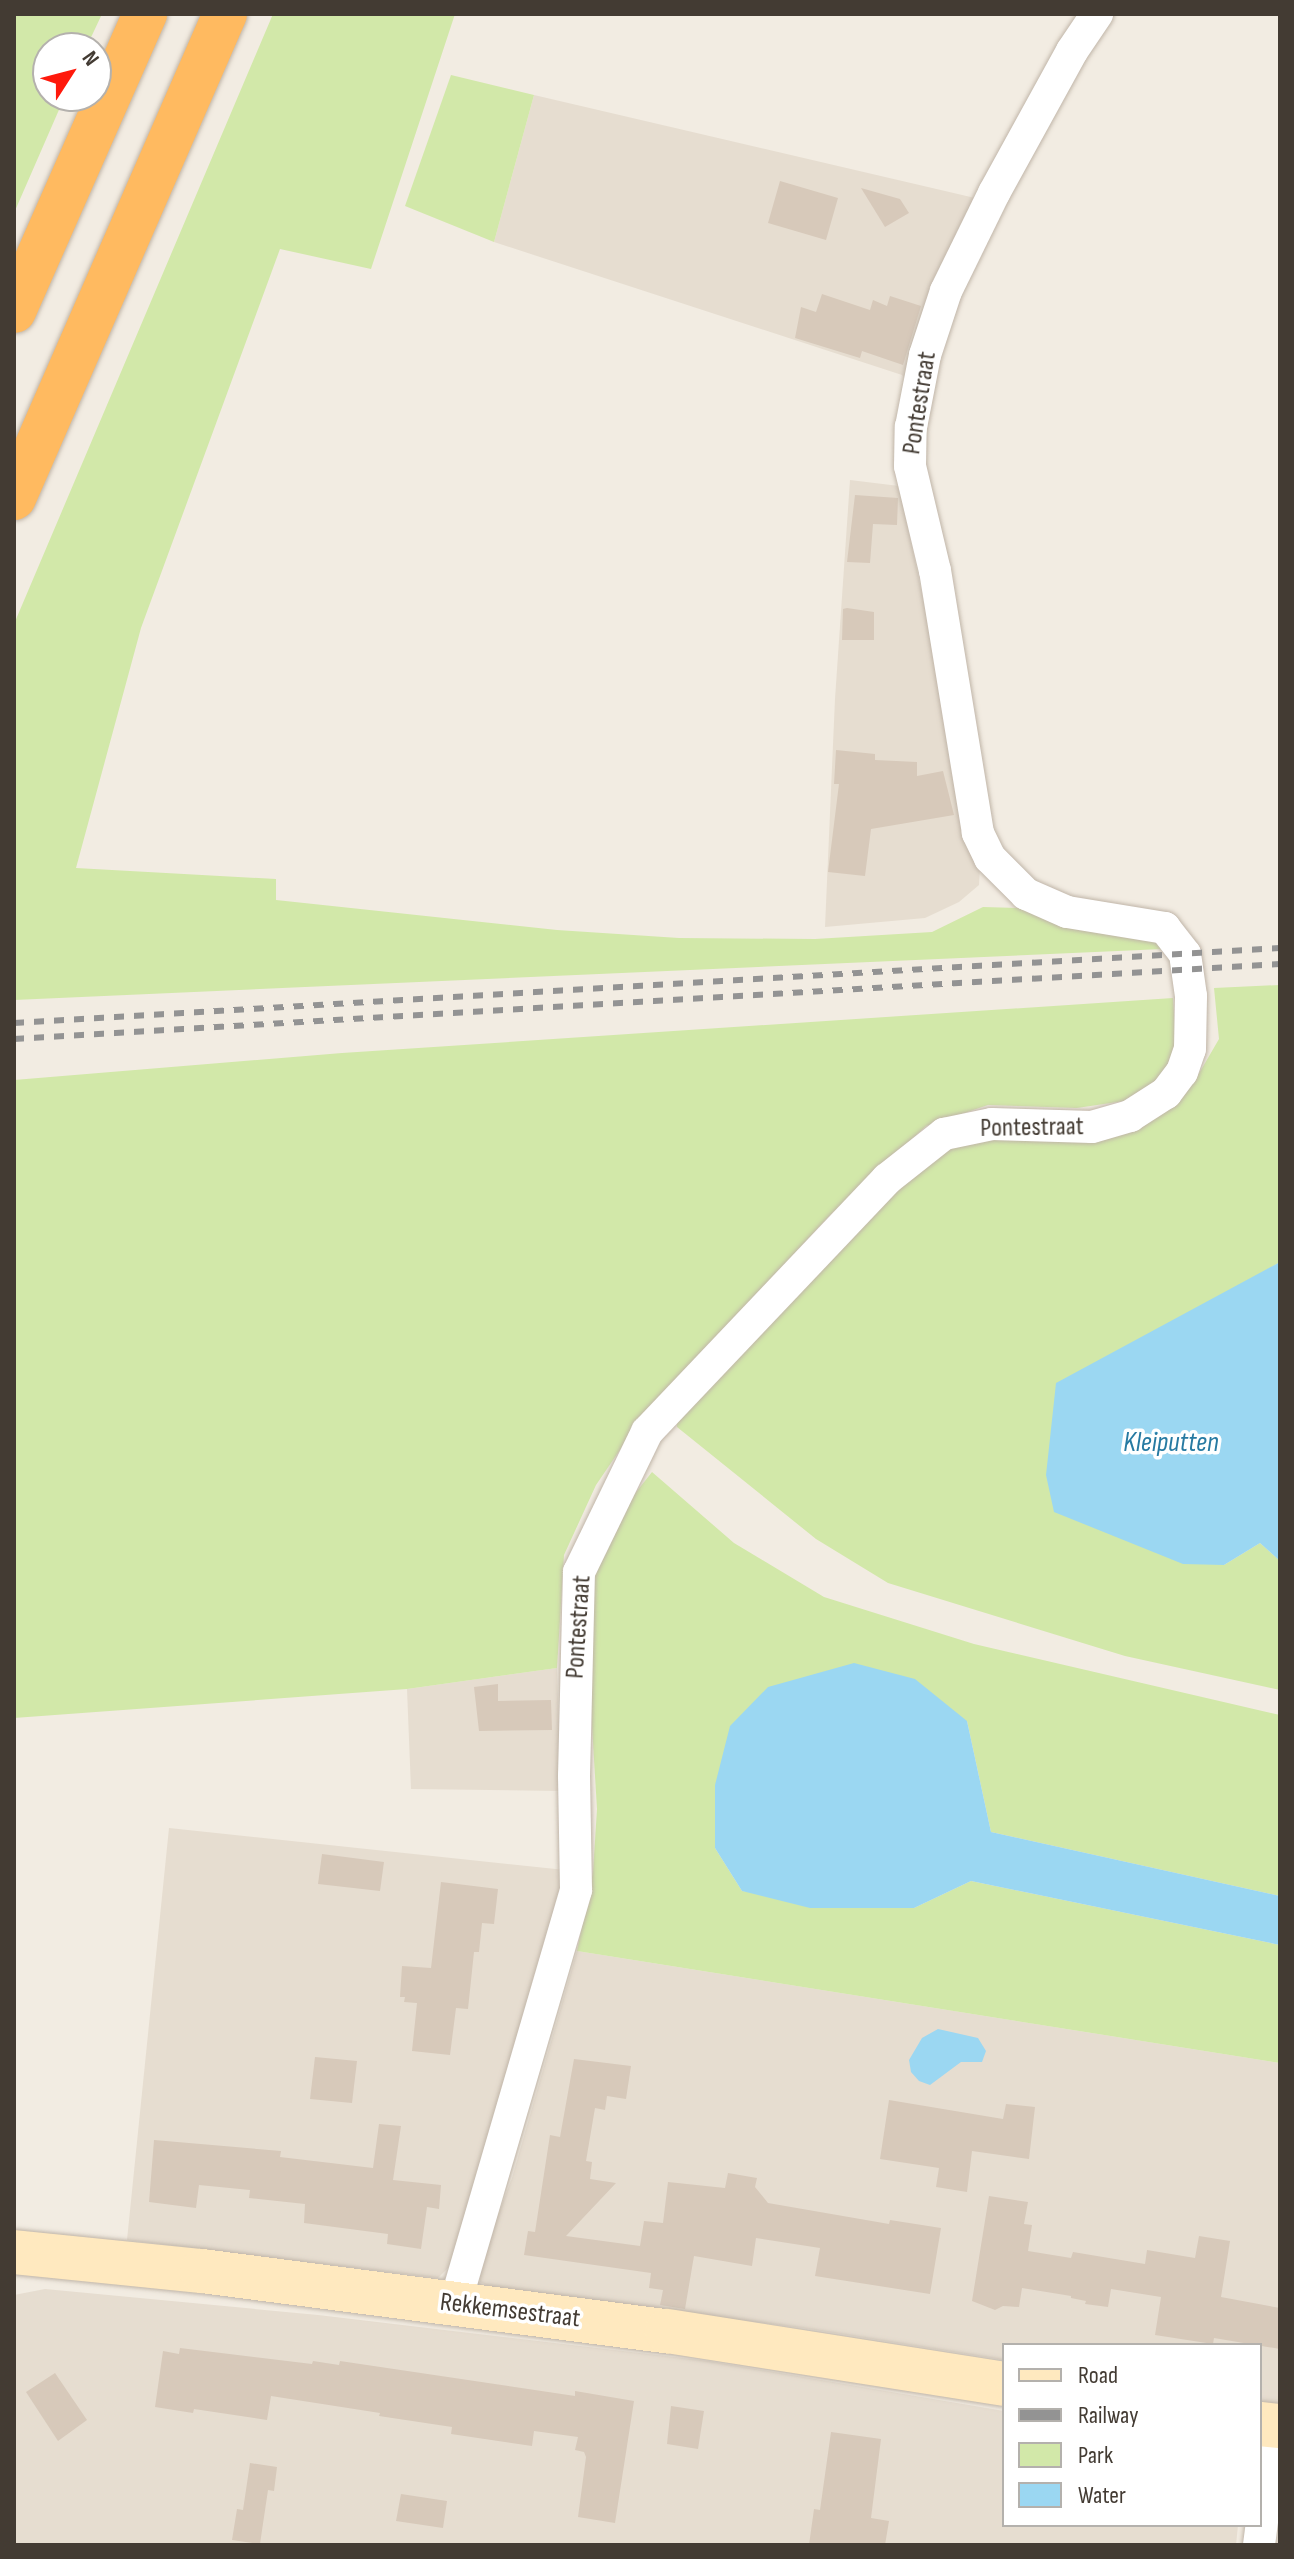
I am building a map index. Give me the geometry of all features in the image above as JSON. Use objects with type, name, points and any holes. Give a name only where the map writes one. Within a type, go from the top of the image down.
[{"type":"highway","points":[[14,311],[145,14]]},
{"type":"highway","points":[[14,498],[225,14]]},
{"type":"street","name":"Pontestraat","points":[[455,2304],[576,1890],[574,1776],[579,1572],[647,1432],[887,1179],[944,1134],[992,1124],[1092,1127],[1130,1116],[1166,1093],[1182,1072],[1190,1049],[1191,996],[1185,954],[1165,928],[1067,912],[1026,894],[990,858],[978,833],[935,571],[910,466],[911,427],[925,355],[946,291],[1001,180],[1072,51],[1097,14]]},
{"type":"street","name":"Rekkemsestraat","points":[[14,2252],[202,2271],[667,2331],[1002,2384]]},
{"type":"street","points":[[1259,2545],[1273,2479],[1262,2456],[1268,2425]]},
{"type":"shaded area","points":[[534,95],[975,198],[907,383],[902,375],[494,242]]},
{"type":"shaded area","points":[[850,480],[899,486],[980,867],[979,885],[959,902],[925,918],[825,927],[835,699]]},
{"type":"shaded area","points":[[557,1668],[561,1791],[411,1789],[407,1689]]},
{"type":"shaded area","points":[[169,1828],[565,1870],[455,2261],[438,2278],[127,2240]]},
{"type":"shaded area","points":[[577,1951],[1280,2063],[1280,2406],[1262,2402],[1262,2343],[1002,2343],[1002,2360],[803,2328],[495,2289],[480,2282],[478,2268],[512,2178]]},
{"type":"shaded area","points":[[45,2289],[318,2315],[708,2361],[1002,2411],[1002,2527],[1238,2527],[1236,2545],[14,2545],[14,2295]]},
{"type":"green space","points":[[14,14],[102,14],[94,32],[32,32],[32,112],[58,112],[14,213]]},
{"type":"green space","points":[[273,14],[455,14],[371,269],[280,249],[141,628],[76,868],[276,879],[276,900],[557,930],[679,938],[815,939],[932,932],[983,907],[1021,908],[1152,933],[1163,949],[14,1000],[14,624]]},
{"type":"green space","points":[[451,75],[534,95],[494,242],[405,206]]},
{"type":"green space","points":[[1280,985],[1280,1262],[1233,1290],[1224,1565],[1260,1543],[1280,1561],[1280,1690],[1125,1656],[888,1583],[816,1539],[677,1427],[677,1417],[913,1170],[947,1142],[1108,1133],[1194,1082],[1219,1039],[1214,988]]},
{"type":"green space","points":[[1173,998],[1176,1044],[1172,1068],[1158,1085],[1124,1101],[1077,1108],[988,1105],[926,1126],[830,1215],[641,1419],[596,1485],[564,1555],[557,1668],[407,1689],[14,1718],[14,1080],[342,1053]]},
{"type":"green space","points":[[652,1472],[734,1543],[824,1597],[974,1644],[1280,1715],[1280,1896],[991,1832],[967,1721],[715,1785],[715,1848],[742,1891],[914,1908],[971,1881],[1280,1945],[1280,2063],[577,1951],[593,1872],[597,1809],[591,1709],[593,1568],[615,1519]]},
{"type":"water","name":"Kleiputten","points":[[1280,1262],[1280,1561],[1260,1543],[1224,1565],[1183,1564],[1054,1512],[1046,1475],[1056,1383]]},
{"type":"water","points":[[854,1663],[915,1679],[967,1721],[991,1832],[1280,1896],[1280,1945],[971,1881],[914,1908],[810,1908],[742,1891],[715,1848],[715,1785],[730,1726],[768,1687]]},
{"type":"water","points":[[938,2029],[978,2038],[986,2051],[982,2062],[961,2062],[930,2085],[919,2081],[911,2072],[909,2060],[922,2038]]},
{"type":"building","points":[[780,181],[838,198],[826,240],[768,223]]},
{"type":"building","points":[[861,188],[900,199],[909,213],[885,227]]},
{"type":"building","points":[[822,294],[870,310],[873,300],[887,306],[890,296],[921,306],[903,365],[862,351],[860,358],[795,338],[801,307],[816,312]]},
{"type":"building","points":[[855,495],[898,498],[897,525],[873,524],[870,563],[847,562]]},
{"type":"building","points":[[843,609],[874,612],[874,640],[842,640]]},
{"type":"building","points":[[836,750],[875,754],[875,760],[917,762],[917,776],[943,771],[954,815],[871,829],[865,876],[828,872],[839,784],[834,784]]},
{"type":"building","points":[[498,1684],[498,1701],[551,1700],[552,1730],[479,1731],[474,1687]]},
{"type":"building","points":[[322,1854],[384,1862],[380,1891],[318,1884]]},
{"type":"building","points":[[441,1882],[498,1889],[494,1924],[482,1923],[479,1952],[474,1952],[468,2009],[456,2008],[450,2055],[412,2051],[417,2003],[404,2002],[405,1997],[400,1997],[402,1966],[431,1968]]},
{"type":"building","points":[[315,2057],[357,2061],[352,2103],[310,2099]]},
{"type":"building","points":[[574,2059],[631,2066],[626,2099],[607,2096],[605,2110],[595,2108],[586,2161],[592,2162],[590,2179],[616,2183],[566,2236],[640,2246],[644,2221],[663,2223],[668,2182],[725,2188],[728,2173],[757,2178],[755,2187],[768,2203],[889,2224],[890,2220],[941,2228],[930,2294],[815,2276],[820,2248],[756,2238],[752,2266],[694,2256],[685,2309],[660,2305],[663,2290],[649,2288],[651,2273],[524,2255],[528,2231],[535,2232],[550,2135],[560,2137]]},
{"type":"building","points":[[889,2100],[1003,2119],[1006,2104],[1035,2107],[1029,2159],[972,2151],[967,2192],[936,2187],[939,2168],[880,2159]]},
{"type":"building","points":[[379,2124],[401,2126],[393,2180],[441,2185],[439,2209],[427,2207],[421,2249],[387,2244],[388,2234],[304,2223],[305,2204],[249,2198],[250,2190],[199,2185],[196,2208],[149,2202],[154,2140],[281,2151],[280,2157],[373,2168]]},
{"type":"building","points":[[989,2196],[1028,2202],[1024,2224],[1032,2225],[1028,2251],[1071,2258],[1073,2252],[1145,2264],[1147,2250],[1195,2258],[1199,2236],[1230,2241],[1221,2297],[1280,2308],[1280,2349],[1262,2346],[1262,2343],[1214,2338],[1213,2343],[1207,2343],[1155,2335],[1161,2297],[1111,2289],[1108,2307],[1085,2304],[1086,2301],[1071,2296],[1022,2288],[1019,2307],[1003,2306],[995,2310],[972,2301]]},
{"type":"building","points":[[180,2348],[312,2364],[313,2361],[339,2365],[340,2361],[575,2396],[575,2391],[634,2401],[615,2523],[578,2517],[586,2457],[584,2452],[575,2450],[578,2437],[534,2431],[532,2446],[451,2434],[452,2427],[379,2416],[380,2413],[271,2396],[267,2420],[194,2409],[193,2413],[155,2407],[163,2351],[179,2354]]},
{"type":"building","points":[[55,2373],[87,2420],[58,2441],[26,2392]]},
{"type":"building","points":[[671,2406],[704,2411],[698,2449],[667,2444]]},
{"type":"building","points":[[831,2432],[881,2439],[871,2518],[889,2521],[885,2545],[809,2545],[814,2509],[820,2510]]},
{"type":"building","points":[[250,2463],[277,2467],[274,2491],[268,2490],[260,2544],[232,2540],[237,2509],[243,2510]]},
{"type":"building","points":[[401,2494],[447,2501],[443,2528],[396,2521]]},
{"type":"railway","points":[[14,1023],[1280,948]]},
{"type":"railway","points":[[14,1039],[1280,964]]}]
